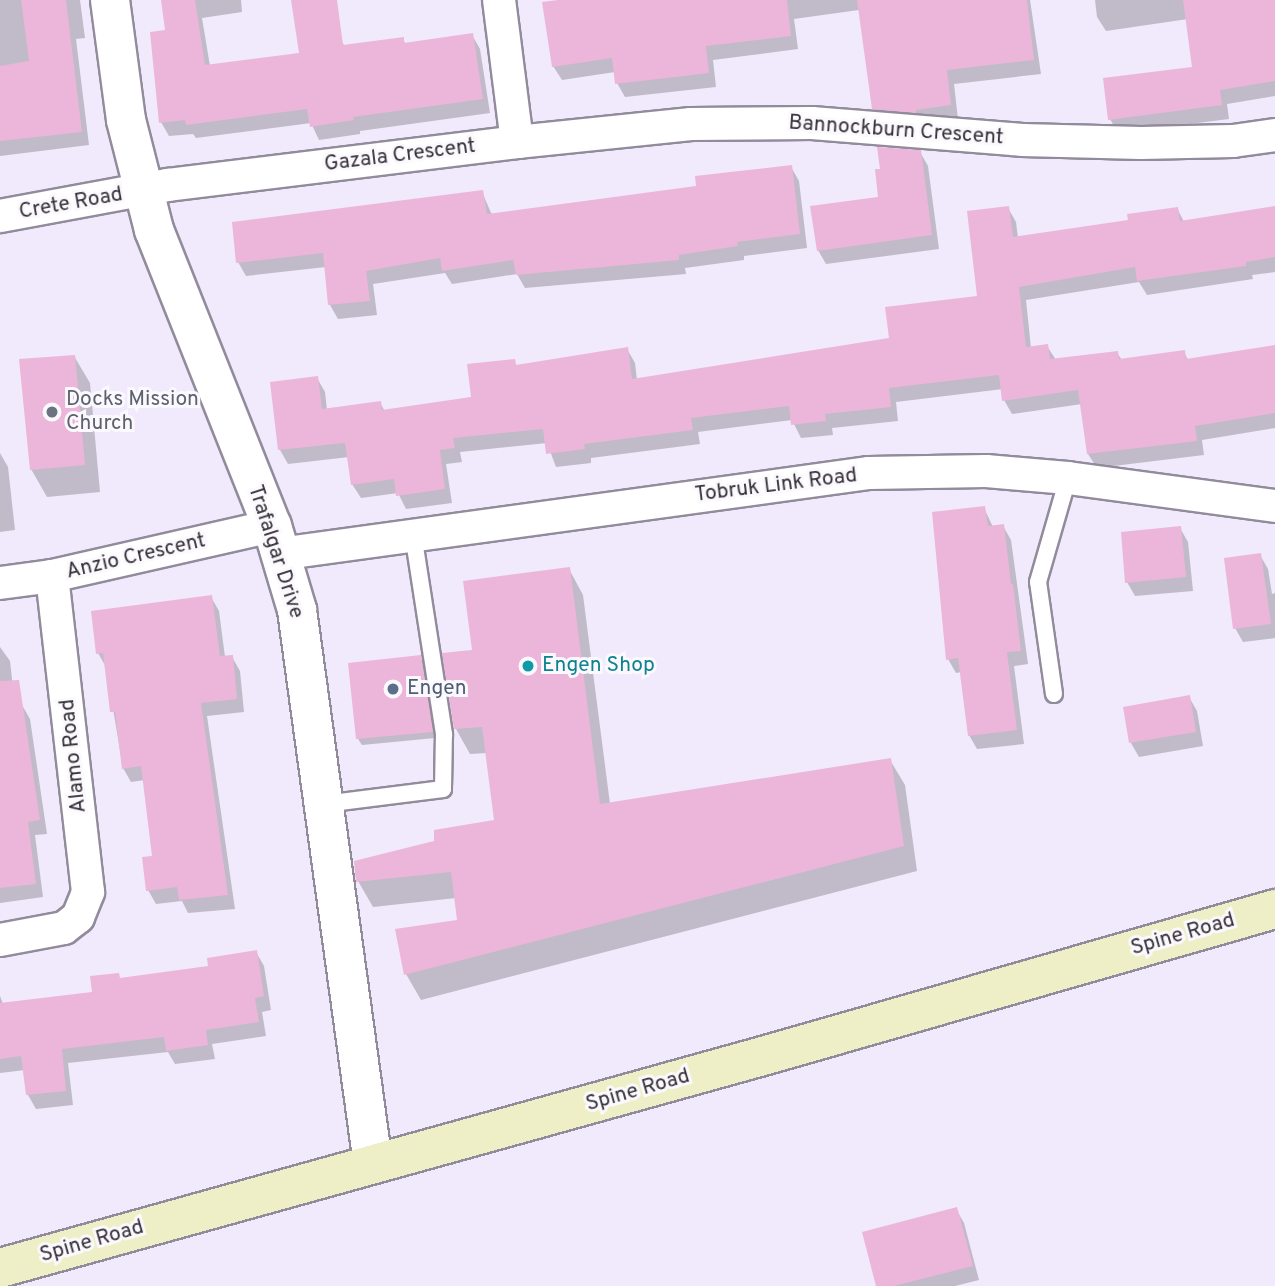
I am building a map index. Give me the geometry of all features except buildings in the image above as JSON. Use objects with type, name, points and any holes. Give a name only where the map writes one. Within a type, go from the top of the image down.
[{"type":"main road","name":"Spine Road","points":[[0,1268],[762,1056],[1275,909]]},
{"type":"street","name":"Trafalgar Drive","points":[[110,0],[127,120],[142,191],[154,230],[276,540],[297,610],[373,1164]]},
{"type":"street","points":[[499,0],[517,142]]},
{"type":"street","name":"Bannockburn Crescent","points":[[517,142],[691,124],[812,123],[1022,140],[1128,143],[1233,141],[1275,135]]},
{"type":"street","name":"Gazala Crescent","points":[[142,191],[517,142]]},
{"type":"street","name":"Crete Road","points":[[0,216],[142,191]]},
{"type":"street","name":"Tobruk Link Road","points":[[276,540],[413,533],[869,473],[986,471],[1068,478],[1275,506]]},
{"type":"street","name":"Anzio Crescent","points":[[0,583],[276,540]]},
{"type":"street","name":"Alamo Road","points":[[0,940],[64,928],[78,917],[88,892],[52,576]]},
{"type":"lane","points":[[1054,694],[1038,582],[1068,478]]},
{"type":"lane","points":[[324,804],[443,789],[444,734],[413,533]]},
{"type":"place","name":"Docks Mission Church","points":[[52,412]]},
{"type":"place","name":"Engen Shop","points":[[528,666]]},
{"type":"place","name":"Engen","points":[[393,689]]}]
